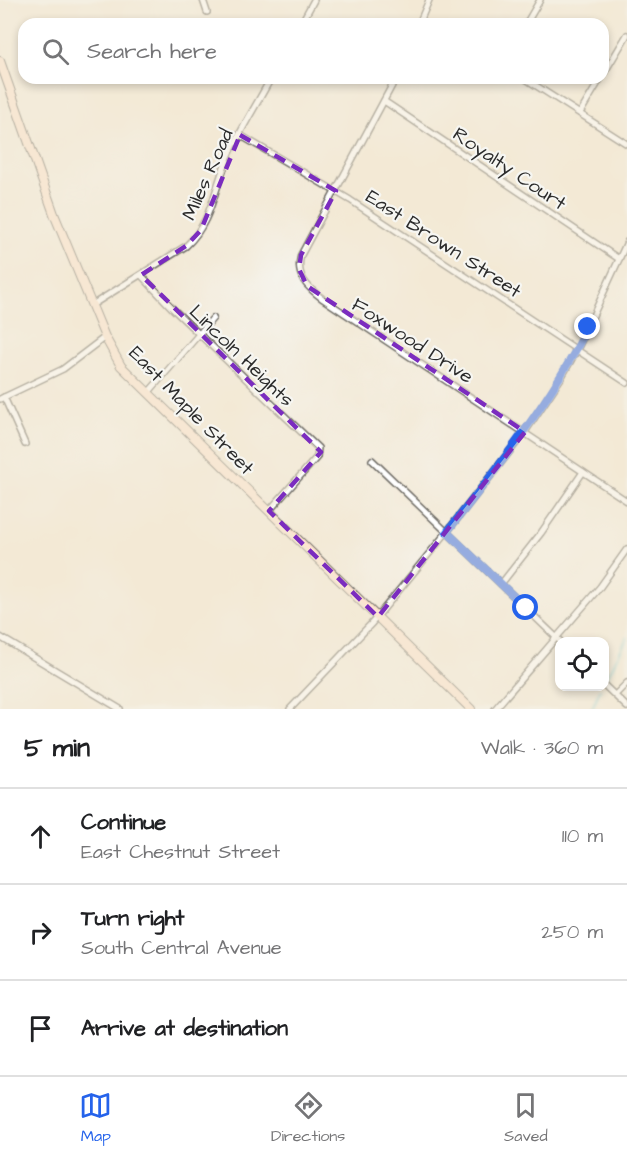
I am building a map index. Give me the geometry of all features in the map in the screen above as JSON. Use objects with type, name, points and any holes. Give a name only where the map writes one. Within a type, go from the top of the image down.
[{"type":"main road","name":"East Maple Street","points":[[0,61],[52,208],[105,337],[122,366],[471,709]]},
{"type":"street","points":[[203,0],[207,12]]},
{"type":"street","points":[[304,18],[314,0]]},
{"type":"street","points":[[422,18],[429,0]]},
{"type":"street","points":[[530,18],[540,0]]},
{"type":"street","points":[[609,65],[627,35]]},
{"type":"street","name":"Miles Road","points":[[92,305],[186,246],[201,230],[215,199],[226,163],[268,84]]},
{"type":"street","name":"Foxwood Drive","points":[[393,84],[301,255],[299,269],[307,286],[323,299],[627,501]]},
{"type":"street","points":[[534,84],[627,144]]},
{"type":"street","points":[[580,113],[597,84]]},
{"type":"street","name":"Royalty Court","points":[[384,101],[619,259]]},
{"type":"street","name":"East Brown Street","points":[[240,135],[336,190],[627,383]]},
{"type":"street","points":[[290,709],[378,617],[525,432],[577,350],[627,242]]},
{"type":"street","name":"Lincoln Heights","points":[[141,275],[200,335],[313,442],[319,451],[317,457],[269,511]]},
{"type":"street","points":[[148,393],[213,318]]},
{"type":"street","points":[[25,444],[2,398],[58,372],[105,337]]},
{"type":"street","points":[[372,460],[557,637]]},
{"type":"street","points":[[501,584],[541,533],[583,471]]},
{"type":"street","points":[[561,637],[627,549]]},
{"type":"street","points":[[0,637],[120,709]]},
{"type":"street","points":[[495,709],[555,643]]},
{"type":"street","points":[[615,695],[627,683]]},
{"type":"street","points":[[609,690],[627,707]]},
{"type":"highlighted area","points":[[240,135],[336,191],[301,255],[299,269],[307,286],[525,432],[378,617],[269,511],[321,452],[141,275],[186,246],[201,230]]},
{"type":"waterway","points":[[609,673],[627,638]]},
{"type":"waterway","points":[[592,709],[599,691]]},
{"type":"route","points":[[526,608],[447,532],[525,432],[561,378],[588,327]]}]
